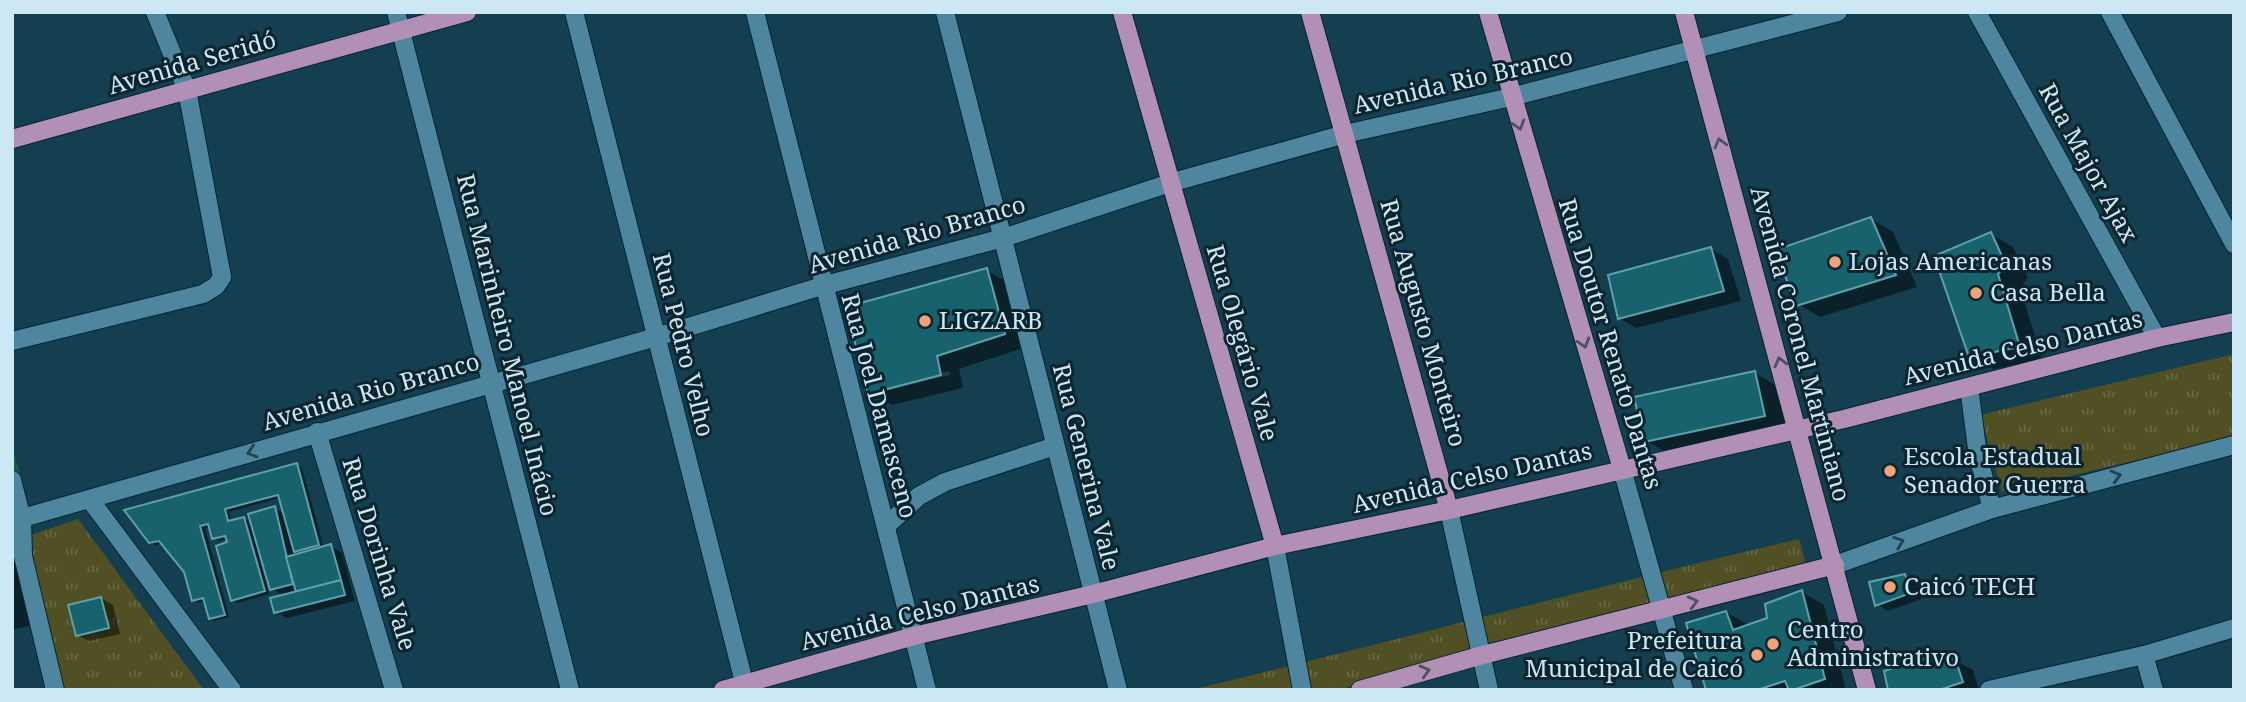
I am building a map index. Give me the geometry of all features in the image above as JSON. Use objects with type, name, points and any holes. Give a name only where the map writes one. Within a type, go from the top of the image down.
[{"type":"main road","name":"Avenida Seridó","points":[[12,139],[187,90],[398,21],[467,12]]},
{"type":"main road","name":"Rua Olegário Vale","points":[[1122,12],[1276,546]]},
{"type":"main road","name":"Rua Augusto Monteiro","points":[[1310,12],[1449,510]]},
{"type":"main road","name":"Rua Doutor Renato Dantas","points":[[1488,12],[1622,469]]},
{"type":"main road","name":"Avenida Coronel Martiniano","points":[[1684,12],[1867,690]]},
{"type":"main road","name":"Avenida Celso Dantas","points":[[723,690],[746,687],[914,636],[1093,594],[1276,546],[1449,510],[1844,419],[2157,338],[2234,322]]},
{"type":"main road","points":[[1360,690],[1479,656],[1835,565]]},
{"type":"street","points":[[12,341],[212,290],[223,272],[187,90],[155,12]]},
{"type":"street","name":"Rua Pedro Velho","points":[[573,12],[746,687]]},
{"type":"street","name":"Rua Joel Damasceno","points":[[755,12],[822,286],[927,690]]},
{"type":"street","name":"Rua Generina Vale","points":[[946,12],[1118,690]]},
{"type":"street","name":"Avenida Rio Branco","points":[[17,520],[91,501],[317,432],[656,337],[822,286],[1003,239],[1170,183],[1345,134],[1695,52],[1838,12]]},
{"type":"street","name":"Rua Major Ajax","points":[[1977,12],[2157,338]]},
{"type":"street","points":[[2110,12],[2234,244]]},
{"type":"street","name":"Rua Marinheiro Manoel Inácio","points":[[398,21],[570,690]]},
{"type":"street","points":[[1969,387],[1978,456],[1992,509]]},
{"type":"street","name":"Rua Dorinha Vale","points":[[317,432],[394,690]]},
{"type":"street","points":[[1835,565],[1992,509],[2234,445]]},
{"type":"street","points":[[886,526],[919,496],[945,482],[1055,446]]},
{"type":"street","name":"Rua Doutor Renato Dantas","points":[[1622,469],[1684,690]]},
{"type":"street","points":[[12,480],[23,556],[55,690]]},
{"type":"street","points":[[91,501],[232,690]]},
{"type":"street","name":"Rua Augusto Monteiro","points":[[1449,510],[1479,656],[1489,690]]},
{"type":"street","points":[[12,539],[23,556]]},
{"type":"street","name":"Rua Olegário Vale","points":[[1276,546],[1303,690]]},
{"type":"street","points":[[1989,690],[2144,655],[2234,628]]},
{"type":"street","points":[[2144,655],[2154,690]]},
{"type":"green space","points":[[2234,354],[2234,437],[2002,492],[1980,415]]},
{"type":"green space","points":[[78,519],[204,690],[59,690],[21,538]]},
{"type":"green space","points":[[1799,539],[1807,569],[1338,690],[1190,690],[1646,576]]},
{"type":"building","name":"Lojas Americanas","points":[[1871,217],[1896,275],[1796,306],[1776,250]]},
{"type":"building","name":"Casa Bella","points":[[1991,232],[2006,265],[1998,274],[2020,347],[1969,357],[1934,256]]},
{"type":"building","points":[[1711,247],[1724,291],[1618,319],[1608,275]]},
{"type":"building","name":"LIGZARB","points":[[987,268],[1005,334],[937,356],[941,375],[868,394],[846,307]]},
{"type":"building","points":[[1755,371],[1765,416],[1644,442],[1634,397]]},
{"type":"building","points":[[297,463],[319,545],[294,552],[278,495],[225,509],[228,521],[244,517],[265,591],[231,601],[216,546],[227,542],[225,536],[212,539],[208,524],[200,526],[225,615],[209,619],[203,598],[192,601],[184,572],[159,541],[149,543],[124,510]]},
{"type":"building","points":[[275,506],[293,584],[270,590],[248,514]]},
{"type":"building","points":[[331,544],[341,580],[296,592],[286,557]]},
{"type":"building","name":"Caicó TECH","points":[[1905,574],[1911,593],[1875,606],[1869,582]]},
{"type":"building","points":[[341,580],[345,595],[274,613],[270,598]]},
{"type":"building","name":"Prefeitura Municipal de Caicó","points":[[1802,590],[1825,679],[1793,690],[1789,690],[1785,681],[1757,690],[1706,690],[1686,623],[1726,611],[1733,630],[1767,618],[1765,604]]},
{"type":"building","points":[[101,597],[109,628],[76,636],[68,605]]},
{"type":"building","points":[[1944,652],[1945,663],[1955,658],[1963,682],[1939,690],[1888,690],[1884,671]]},
{"type":"waterway","points":[[12,457],[18,478]]},
{"type":"place","name":"Lojas Americanas","points":[[1835,262]]},
{"type":"place","name":"Casa Bella","points":[[1976,293]]},
{"type":"place","name":"LIGZARB","points":[[925,321]]},
{"type":"place","name":"Escola Estadual Senador Guerra","points":[[1890,471]]},
{"type":"place","name":"Caicó TECH","points":[[1890,587]]},
{"type":"place","name":"Centro Administrativo","points":[[1773,644]]},
{"type":"place","name":"Prefeitura Municipal de Caicó","points":[[1757,655]]}]
